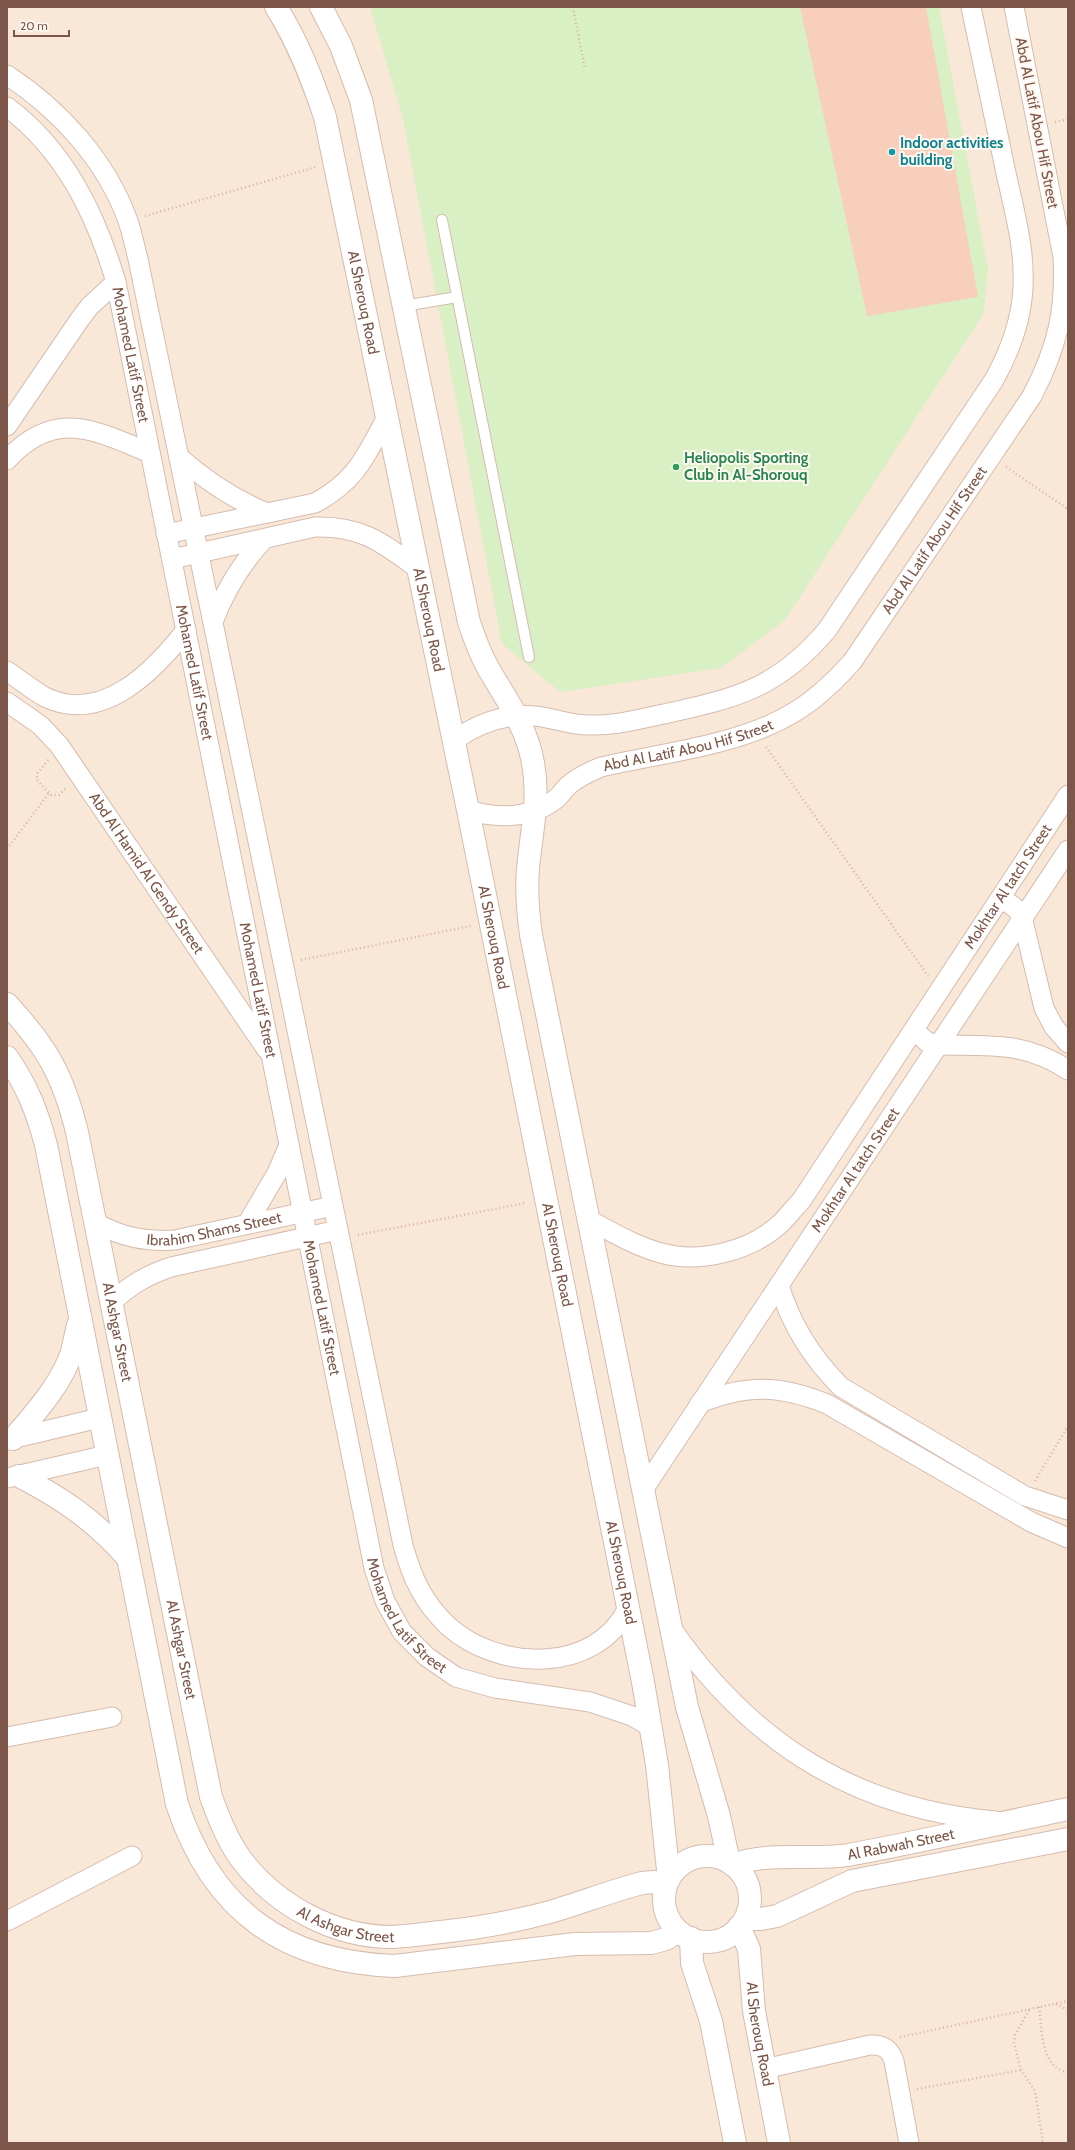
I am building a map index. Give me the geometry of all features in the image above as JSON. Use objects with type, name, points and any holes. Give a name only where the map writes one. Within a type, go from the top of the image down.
[{"type":"street","name":"Al Sherouq Road","points":[[276,7],[292,31],[311,73],[325,117],[468,810],[628,1608],[657,1765],[667,1882]]},
{"type":"street","points":[[321,7],[341,46],[361,100],[469,622],[478,648],[490,672],[518,716],[527,738],[533,762],[536,786],[536,810],[528,870],[529,921],[687,1707],[719,1816],[731,1863]]},
{"type":"street","points":[[453,741],[477,726],[504,717],[536,716],[563,722],[589,725],[616,724],[722,702],[769,682],[791,667],[827,630],[994,380],[1006,358],[1016,329],[1023,286],[1019,236],[971,7]]},
{"type":"street","name":"Abd Al Latif Abou Hif Street","points":[[468,810],[495,816],[523,814],[536,810],[556,799],[568,786],[584,775],[601,767],[755,732],[783,719],[808,703],[832,684],[852,662],[1032,396],[1046,370],[1059,329],[1065,286],[1063,257],[1014,7]]},
{"type":"street","name":"Mohamed Latif Street","points":[[7,75],[32,92],[62,119],[88,150],[110,184],[128,221],[138,259],[403,1545],[411,1576],[427,1603],[449,1626],[476,1644],[506,1655],[537,1659],[568,1657],[595,1645],[615,1629],[628,1608]]},
{"type":"street","name":"Mohamed Latif Street","points":[[7,107],[39,137],[66,169],[88,204],[104,242],[116,282],[374,1568],[384,1601],[402,1632],[427,1657],[456,1677],[495,1688],[590,1702],[625,1714],[651,1727]]},
{"type":"street","points":[[7,426],[80,320],[98,298],[116,282]]},
{"type":"street","points":[[166,534],[315,503],[334,492],[351,478],[387,417]]},
{"type":"street","points":[[7,460],[20,446],[38,434],[60,428],[82,428],[104,434],[150,453]]},
{"type":"street","points":[[179,456],[198,474],[220,490],[268,513]]},
{"type":"street","points":[[172,559],[315,527],[337,527],[358,531],[378,540],[418,568]]},
{"type":"street","points":[[213,622],[221,599],[233,578],[264,539]]},
{"type":"street","points":[[7,671],[46,697],[67,703],[89,704],[111,698],[130,686],[165,656],[186,630]]},
{"type":"street","name":"Abd Al Hamid Al Gendy Street","points":[[7,702],[40,725],[59,745],[272,1057]]},
{"type":"street","name":"Mokhtar Al tatch Street","points":[[589,1220],[632,1242],[662,1253],[693,1257],[725,1253],[754,1242],[780,1224],[801,1201],[1068,796]]},
{"type":"street","name":"Mokhtar Al tatch Street","points":[[643,1490],[1022,917],[1068,850]]},
{"type":"street","points":[[999,900],[1009,903],[1018,909],[1022,917],[1044,1008],[1054,1027],[1068,1043]]},
{"type":"street","name":"Al Ashgar Street","points":[[7,1004],[36,1037],[53,1062],[68,1096],[96,1224],[211,1797],[223,1829],[241,1859],[264,1885],[292,1907],[322,1923],[356,1933],[391,1937],[474,1928],[549,1912],[642,1883],[667,1882]]},
{"type":"street","points":[[914,1030],[927,1042],[939,1044],[1018,1048],[1036,1052],[1068,1070]]},
{"type":"street","points":[[7,1057],[22,1079],[37,1111],[46,1145],[99,1418],[177,1804],[186,1832],[207,1870],[235,1904],[257,1923],[282,1939],[308,1951],[336,1960],[365,1965],[395,1966],[575,1944],[651,1943],[685,1934]]},
{"type":"street","points":[[247,1224],[278,1172],[289,1145]]},
{"type":"street","points":[[813,1183],[835,1200]]},
{"type":"street","name":"Ibrahim Shams Street","points":[[96,1224],[114,1233],[134,1239],[154,1241],[175,1240],[333,1206]]},
{"type":"street","name":"Ibrahim Shams Street","points":[[111,1303],[128,1286],[149,1274],[171,1267],[308,1237],[339,1235]]},
{"type":"street","points":[[779,1285],[786,1307],[799,1334],[824,1369],[841,1387],[1025,1496],[1068,1510]]},
{"type":"street","points":[[10,1439],[36,1413],[56,1384],[71,1353],[80,1318]]},
{"type":"street","points":[[700,1403],[724,1393],[750,1389],[776,1389],[802,1394],[827,1404],[1031,1522],[1068,1538]]},
{"type":"street","points":[[10,1439],[99,1418]]},
{"type":"street","points":[[13,1477],[107,1455]]},
{"type":"street","points":[[13,1477],[50,1492],[79,1511],[106,1534],[127,1557]]},
{"type":"street","points":[[671,1626],[694,1660],[720,1690],[749,1719],[781,1744],[815,1766],[851,1784],[908,1805],[967,1818],[1008,1822]]},
{"type":"street","points":[[145,1646],[179,1639]]},
{"type":"street","points":[[7,1737],[112,1717]]},
{"type":"street","name":"Al Rabwah Street","points":[[731,1863],[764,1857],[800,1858],[846,1855],[1068,1809]]},
{"type":"street","name":"Al Rabwah Street","points":[[742,1923],[776,1916],[852,1881],[1068,1839]]},
{"type":"street","points":[[846,1855],[852,1881]]},
{"type":"street","points":[[7,1921],[132,1856]]},
{"type":"street","points":[[712,1856],[731,1863],[742,1873],[748,1884],[750,1896],[749,1908],[742,1923],[729,1935],[717,1940],[704,1941],[685,1934],[670,1921],[666,1910],[664,1898],[667,1882],[684,1862],[695,1857],[712,1856]]},
{"type":"street","name":"Al Sherouq Road","points":[[742,1923],[749,1948],[751,1994],[779,2143]]},
{"type":"street","points":[[685,1934],[692,1963],[711,2021],[735,2143]]},
{"type":"street","points":[[764,2069],[870,2045],[878,2044],[885,2047],[891,2053],[894,2061],[909,2143]]},
{"type":"lane","points":[[442,220],[529,657]]},
{"type":"lane","points":[[404,306],[457,297]]},
{"type":"path","points":[[573,7],[585,70]]},
{"type":"path","points":[[128,221],[334,162]]},
{"type":"path","points":[[991,456],[1068,509]]},
{"type":"path","points":[[755,732],[939,992]]},
{"type":"path","points":[[59,745],[36,777],[37,780],[51,795],[59,795],[80,774]]},
{"type":"path","points":[[7,849],[49,792]]},
{"type":"path","points":[[283,964],[490,922]]},
{"type":"path","points":[[339,1235],[546,1199]]},
{"type":"path","points":[[1025,1496],[1068,1426]]},
{"type":"path","points":[[885,2047],[895,2039],[1068,2001]]},
{"type":"path","points":[[1055,2004],[1068,2010]]},
{"type":"path","points":[[1039,2007],[1046,2055],[1053,2065],[1068,2072]]},
{"type":"path","points":[[1029,2010],[1015,2035],[1014,2043],[1021,2070],[1035,2091],[1044,2143]]},
{"type":"path","points":[[900,2092],[1021,2070]]},
{"type":"shaded area","points":[[7,7],[1068,7],[1068,2143],[7,2143]]},
{"type":"green space","name":"Heliopolis Sporting Club in Al-Shorouq","points":[[370,7],[939,7],[988,269],[984,313],[785,620],[721,668],[560,692],[502,644],[403,119]]},
{"type":"building","name":"Indoor activities building","points":[[800,7],[926,7],[978,297],[867,316]]},
{"type":"place","name":"Indoor activities building","points":[[892,152]]},
{"type":"place","name":"Heliopolis Sporting Club in Al-Shorouq","points":[[676,467]]}]
